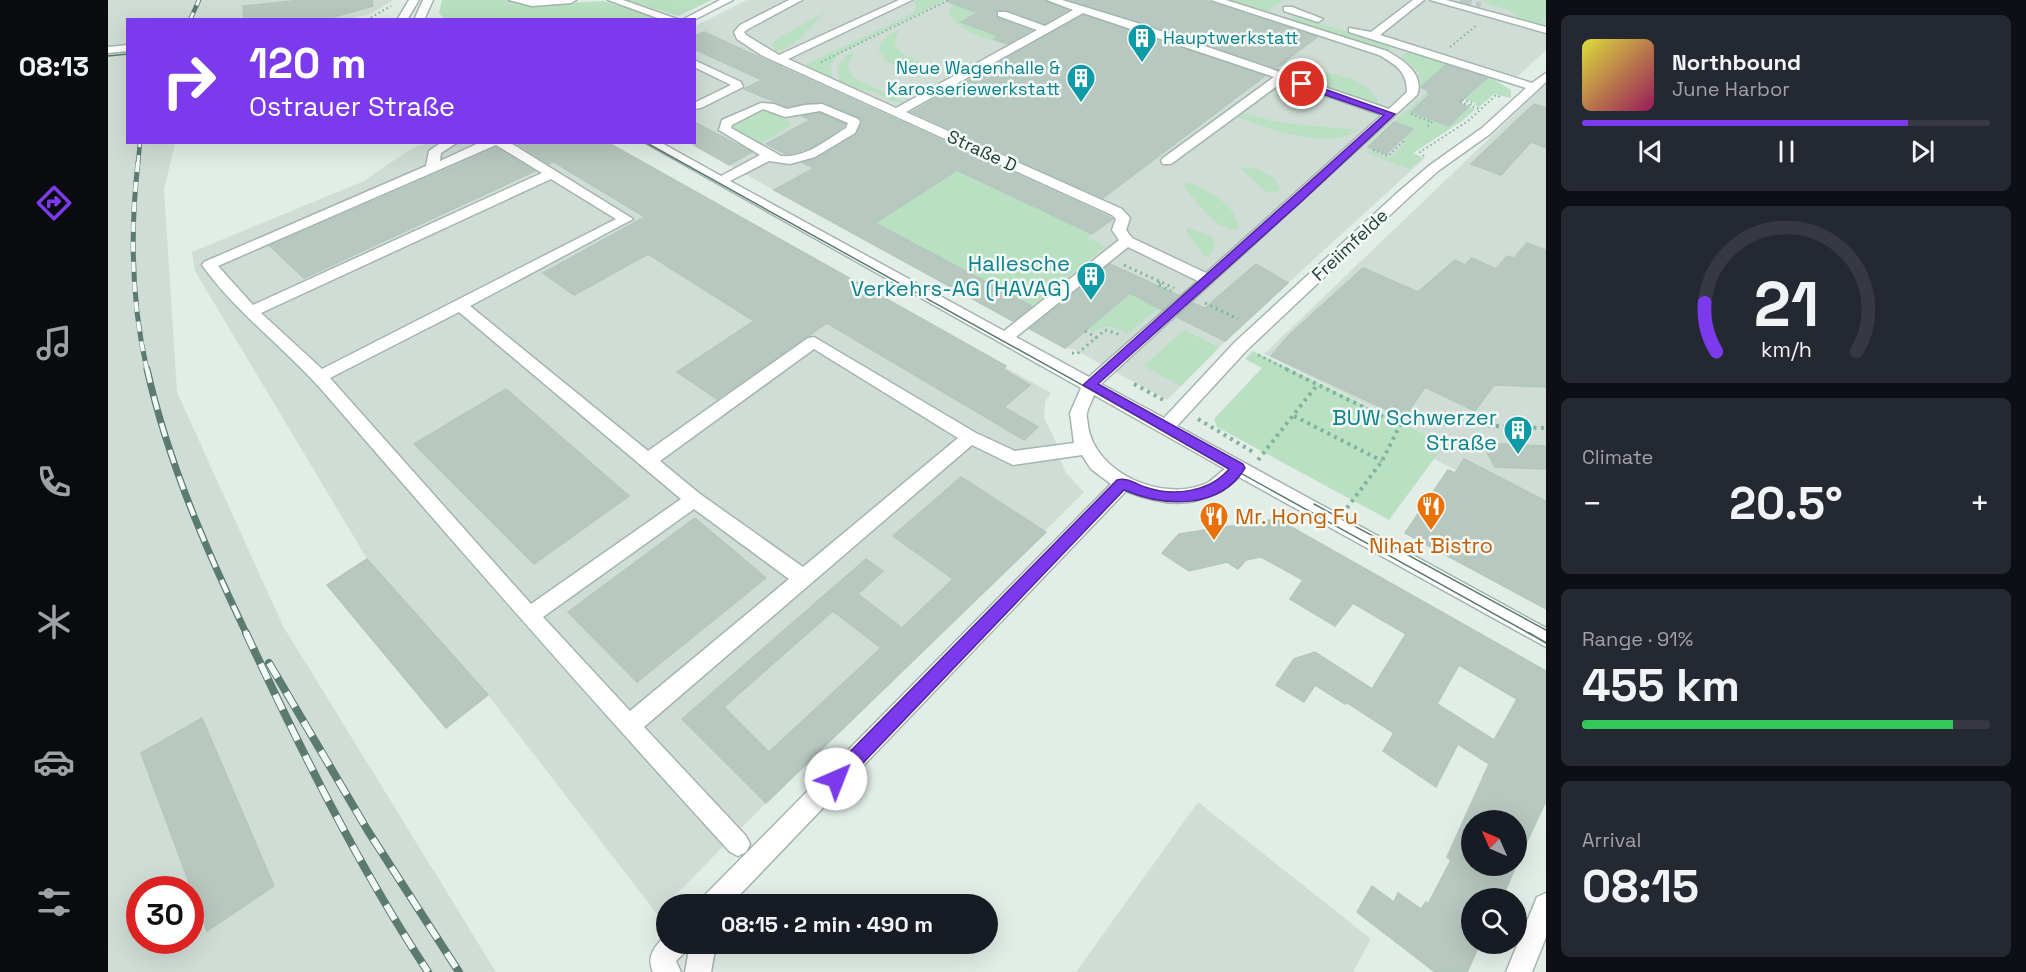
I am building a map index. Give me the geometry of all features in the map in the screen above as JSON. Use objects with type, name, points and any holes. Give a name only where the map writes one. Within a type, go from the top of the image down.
[{"type":"street","points":[[403,18],[414,0]]},
{"type":"street","points":[[419,18],[428,0]]},
{"type":"street","points":[[514,0],[532,3],[571,0]]},
{"type":"street","points":[[614,0],[669,18]]},
{"type":"street","points":[[691,18],[728,0]]},
{"type":"street","name":"Straße D","points":[[797,0],[744,27],[739,32],[745,41],[779,59],[1117,212],[1123,218],[1119,230],[1127,241]]},
{"type":"street","points":[[779,59],[907,0]]},
{"type":"street","points":[[1052,0],[1396,113]]},
{"type":"street","points":[[1215,0],[1364,46],[1394,59],[1411,74],[1413,93],[1396,113],[1090,385],[1080,402],[1077,425],[1085,448],[1101,468],[1122,484],[1144,493],[1183,497],[1215,489],[1225,483],[1238,468]]},
{"type":"street","points":[[1275,19],[1302,0]]},
{"type":"street","points":[[1372,36],[1419,0]]},
{"type":"street","points":[[1436,0],[1484,9],[1546,30]]},
{"type":"street","points":[[1484,9],[1496,8],[1517,22]]},
{"type":"street","points":[[898,112],[1082,9]]},
{"type":"street","points":[[1288,9],[1534,87]]},
{"type":"street","points":[[1002,14],[1045,29]]},
{"type":"street","points":[[1394,59],[1404,46]]},
{"type":"street","points":[[108,50],[126,48]]},
{"type":"street","points":[[108,58],[126,57]]},
{"type":"street","points":[[696,65],[709,75],[737,84],[737,87],[708,113]]},
{"type":"street","name":"Freiimfelde","points":[[1166,427],[1241,346],[1417,183],[1486,131],[1546,76]]},
{"type":"street","points":[[1167,161],[1282,77]]},
{"type":"street","points":[[761,106],[770,106],[785,113],[795,113],[805,108],[822,107],[854,122],[851,130],[797,162],[780,162],[725,130],[708,113],[761,106]]},
{"type":"street","points":[[432,168],[435,151],[448,144]]},
{"type":"street","points":[[488,144],[209,265],[251,312],[320,377],[528,616],[738,844]]},
{"type":"street","points":[[320,377],[626,219],[503,144]]},
{"type":"street","points":[[654,144],[1546,638]]},
{"type":"street","points":[[721,182],[768,156]]},
{"type":"street","points":[[251,312],[551,174]]},
{"type":"street","points":[[1005,338],[1127,241],[1208,280]]},
{"type":"street","points":[[460,305],[694,499],[804,579]]},
{"type":"street","points":[[648,460],[814,342],[970,437],[1013,458],[1085,448]]},
{"type":"street","points":[[629,726],[970,437]]},
{"type":"street","points":[[724,894],[1122,484]]},
{"type":"street","points":[[528,616],[694,499]]},
{"type":"street","points":[[1519,972],[1546,906]]},
{"type":"street","points":[[665,954],[663,965],[668,972]]},
{"type":"street","points":[[698,972],[701,954]]},
{"type":"path","points":[[804,70],[949,0]]},
{"type":"path","points":[[370,18],[393,5]]},
{"type":"path","points":[[1439,57],[1484,9]]},
{"type":"path","points":[[1462,100],[1473,103],[1470,106]]},
{"type":"path","points":[[1396,113],[1432,122],[1427,127]]},
{"type":"path","points":[[1364,147],[1388,156],[1404,141]]},
{"type":"path","points":[[1121,264],[1189,298],[1238,319]]},
{"type":"path","points":[[1160,282],[1157,284],[1170,291]]},
{"type":"path","points":[[1068,353],[1077,354],[1105,330],[1127,338]]},
{"type":"path","points":[[1085,331],[1097,338]]},
{"type":"path","points":[[1241,346],[1400,425],[1415,423],[1546,428]]},
{"type":"path","points":[[1134,384],[1261,457]]},
{"type":"path","points":[[1257,461],[1317,385]]},
{"type":"path","points":[[1294,416],[1382,461]]},
{"type":"path","points":[[1346,509],[1382,461],[1400,425]]},
{"type":"shaded area","points":[[108,0],[394,0],[370,14],[352,18],[126,18],[126,144],[175,144],[164,190],[177,392],[283,626],[496,972],[108,972]]},
{"type":"shaded area","points":[[747,0],[1522,0],[1546,5],[1546,50],[1517,77],[1512,75],[1503,83],[1488,76],[1460,102],[1475,109],[1463,120],[1413,153],[1425,158],[1241,326],[1167,400],[1073,349],[1065,348],[1013,321],[1105,246],[1088,238],[1091,234],[957,170],[965,166],[847,148],[774,190],[691,144],[696,144],[696,26]]},
{"type":"shaded area","points":[[1546,84],[1546,515],[1434,459],[1444,444],[1264,354]]},
{"type":"shaded area","points":[[424,144],[609,144],[1051,393],[1045,402],[1044,418],[1058,446],[1048,454],[1060,459],[1066,473],[1084,492],[766,803],[677,894],[656,894],[656,913],[488,695],[367,559],[195,271],[192,252],[364,181],[409,150]]},
{"type":"shaded area","points":[[1198,802],[1371,939],[1353,972],[1076,972]]},
{"type":"green space","points":[[442,0],[509,0],[532,5],[603,1],[660,18],[443,18],[439,13]]},
{"type":"green space","points":[[625,0],[712,0],[678,16]]},
{"type":"green space","points":[[913,0],[945,0],[838,54],[830,68],[833,80],[803,66],[914,13],[916,5]]},
{"type":"green space","points":[[1084,0],[1101,0],[1291,63],[1352,79],[1368,88],[1378,100],[1377,104],[1292,77],[1298,72]]},
{"type":"green space","points":[[1224,0],[1283,0],[1266,12]]},
{"type":"green space","points":[[1482,0],[1546,0],[1546,16],[1542,20],[1546,21],[1546,26],[1519,18],[1509,10]]},
{"type":"green space","points":[[955,2],[978,13],[962,22],[1013,41],[1006,45],[966,30],[953,20],[949,13]]},
{"type":"green space","points":[[825,13],[789,47],[774,51],[773,43],[778,38]]},
{"type":"green space","points":[[1295,16],[1394,47],[1388,52],[1289,19]]},
{"type":"green space","points":[[900,29],[895,41],[898,50],[925,64],[910,73],[887,61],[879,51],[883,40]]},
{"type":"green space","points":[[1408,51],[1448,63],[1422,86],[1419,72],[1401,57]]},
{"type":"green space","points":[[851,53],[854,54],[847,65],[852,76],[905,102],[893,101],[874,92],[851,87],[842,82],[839,77],[839,65]]},
{"type":"green space","points":[[1488,76],[1511,90],[1511,98],[1494,94],[1479,107],[1474,105],[1476,103],[1463,99]]},
{"type":"green space","points":[[1427,93],[1430,94],[1411,113],[1449,125],[1468,107],[1475,109],[1463,120],[1413,153],[1423,158],[1409,169],[1365,152],[1368,150],[1390,158],[1405,143],[1400,141],[1394,122]]},
{"type":"green space","points":[[758,111],[769,111],[790,122],[791,126],[761,143],[731,129],[731,124]]},
{"type":"green space","points":[[1243,113],[1282,123],[1358,130],[1330,139],[1298,136],[1238,117]]},
{"type":"green space","points":[[1239,167],[1258,169],[1276,179],[1280,191],[1266,192]]},
{"type":"green space","points":[[957,170],[1092,234],[1088,238],[1106,246],[1032,306],[875,223]]},
{"type":"green space","points":[[1188,182],[1213,194],[1227,205],[1237,220],[1239,229],[1222,226],[1207,214],[1183,185]]},
{"type":"green space","points":[[1187,228],[1212,236],[1215,244],[1209,257],[1205,257],[1186,231]]},
{"type":"green space","points":[[1130,293],[1159,308],[1127,334],[1110,327],[1094,332],[1088,329]]},
{"type":"green space","points":[[1184,330],[1219,347],[1181,386],[1144,366]]},
{"type":"green space","points":[[1253,351],[1445,444],[1389,520],[1217,427],[1214,419],[1262,368],[1245,359]]},
{"type":"building","points":[[302,0],[372,0],[373,6],[330,18],[244,18],[243,6]]},
{"type":"building","points":[[949,0],[1045,0],[1068,10],[1045,24],[1007,10],[996,10],[997,18],[1032,30],[1007,44],[994,39],[999,36],[961,22],[978,13],[949,2]]},
{"type":"building","points":[[1070,0],[1203,0],[1317,37],[1276,68]]},
{"type":"building","points":[[1083,15],[1265,76],[1103,198],[912,112]]},
{"type":"building","points":[[704,32],[1113,219],[1092,234],[957,170],[875,223],[1032,306],[1013,321],[774,190],[814,168],[803,163],[816,159],[856,135],[862,121],[859,117],[823,102],[787,107],[744,89],[762,80],[696,50],[696,35]]},
{"type":"building","points":[[1446,65],[1487,78],[1459,103],[1468,107],[1449,126],[1411,112],[1430,94],[1421,87]]},
{"type":"building","points":[[1534,104],[1546,108],[1546,148],[1531,142],[1501,175],[1471,164]]},
{"type":"building","points":[[820,113],[845,124],[814,146],[798,152],[786,154],[766,144],[810,120],[802,116]]},
{"type":"building","points":[[1394,122],[1413,129],[1386,154],[1368,147]]},
{"type":"building","points":[[696,123],[752,152],[729,165],[694,145],[696,144]]},
{"type":"building","points":[[517,144],[611,144],[1006,366],[1003,369],[1030,385],[1004,407],[1038,427],[1024,440],[827,323],[717,399],[677,372],[754,321],[648,254],[574,295],[543,273],[645,217],[554,162],[549,164]]},
{"type":"building","points":[[496,148],[535,171],[304,278],[270,246]]},
{"type":"building","points":[[1527,243],[1546,250],[1546,387],[1494,385],[1475,411],[1425,387],[1404,418],[1271,356],[1288,336],[1363,268],[1418,292],[1455,260],[1465,265],[1472,258],[1496,269],[1507,256],[1514,258]]},
{"type":"building","name":"Hallesche Verkehrs-AG (HAVAG)","points":[[1110,264],[1178,295],[1162,310],[1130,293],[1065,348],[1030,329]]},
{"type":"building","points":[[1256,264],[1288,283],[1225,341],[1177,317],[1193,303],[1205,308]]},
{"type":"building","points":[[506,389],[629,496],[534,564],[414,444]]},
{"type":"building","name":"BUW Schwerzer Straße","points":[[1482,443],[1546,446],[1546,469],[1495,467]]},
{"type":"building","points":[[1464,459],[1546,501],[1546,609],[1405,533],[1448,470],[1455,473]]},
{"type":"building","points":[[961,477],[1046,532],[766,803],[682,719],[866,559],[883,571],[858,594],[902,628],[953,579],[893,536]],"holes":[[[833,611],[881,648],[769,752],[724,707]]]},
{"type":"building","points":[[695,518],[766,578],[637,682],[568,612]]},
{"type":"building","points":[[1277,519],[1546,671],[1546,801],[1527,842],[1527,810],[1468,810],[1489,764],[1458,744],[1436,787],[1383,751],[1394,733],[1346,702],[1345,704],[1315,685],[1304,702],[1276,685],[1294,659],[1315,652],[1372,689],[1406,634],[1353,603],[1335,626],[1290,599],[1303,580],[1261,557],[1246,560],[1238,569],[1227,562],[1189,571],[1162,553],[1179,534]],"holes":[[[1459,665],[1517,699],[1494,740],[1437,704]]]},
{"type":"building","points":[[367,559],[488,695],[446,728],[327,585]]},
{"type":"building","points":[[202,718],[274,886],[207,931],[204,923],[204,876],[187,876],[141,753]]},
{"type":"building","points":[[1461,826],[1461,876],[1512,876],[1506,888],[1461,888],[1461,954],[1475,954],[1467,972],[1435,972],[1357,912],[1372,886],[1394,902],[1398,893],[1421,909],[1426,902],[1428,904],[1451,860],[1447,857]]},
{"type":"tunnel","points":[[1460,2],[1480,8]]},
{"type":"tram line","points":[[108,56],[126,54]]},
{"type":"tram line","points":[[649,144],[1532,635]]},
{"type":"tram line","points":[[1314,504],[1546,630]]},
{"type":"tram line","points":[[1529,633],[1546,643]]},
{"type":"railway","points":[[191,18],[199,0]]},
{"type":"railway","points":[[138,163],[140,144]]},
{"type":"railway","points":[[138,162],[133,240],[135,292],[147,370]]},
{"type":"railway","points":[[147,369],[177,471],[217,570],[247,635]]},
{"type":"railway","points":[[246,633],[331,806],[377,890],[428,972]]},
{"type":"railway","points":[[269,663],[368,831],[459,972]]},
{"type":"place","name":"Hauptwerkstatt","points":[[1142,64]]},
{"type":"place","name":"Neue Wagenhalle & Karosseriewerkstatt","points":[[1081,104]]},
{"type":"place","name":"Hallesche Verkehrs-AG (HAVAG)","points":[[1091,302]]},
{"type":"place","name":"BUW Schwerzer Straße","points":[[1518,456]]},
{"type":"place","name":"Nihat Bistro","points":[[1431,532]]},
{"type":"place","name":"Mr. Hong Fu","points":[[1214,542]]},
{"type":"route","points":[[836,779],[1122,484],[1144,493],[1183,497],[1215,489],[1225,483],[1238,468],[1090,385],[1390,114],[1302,84]]}]
